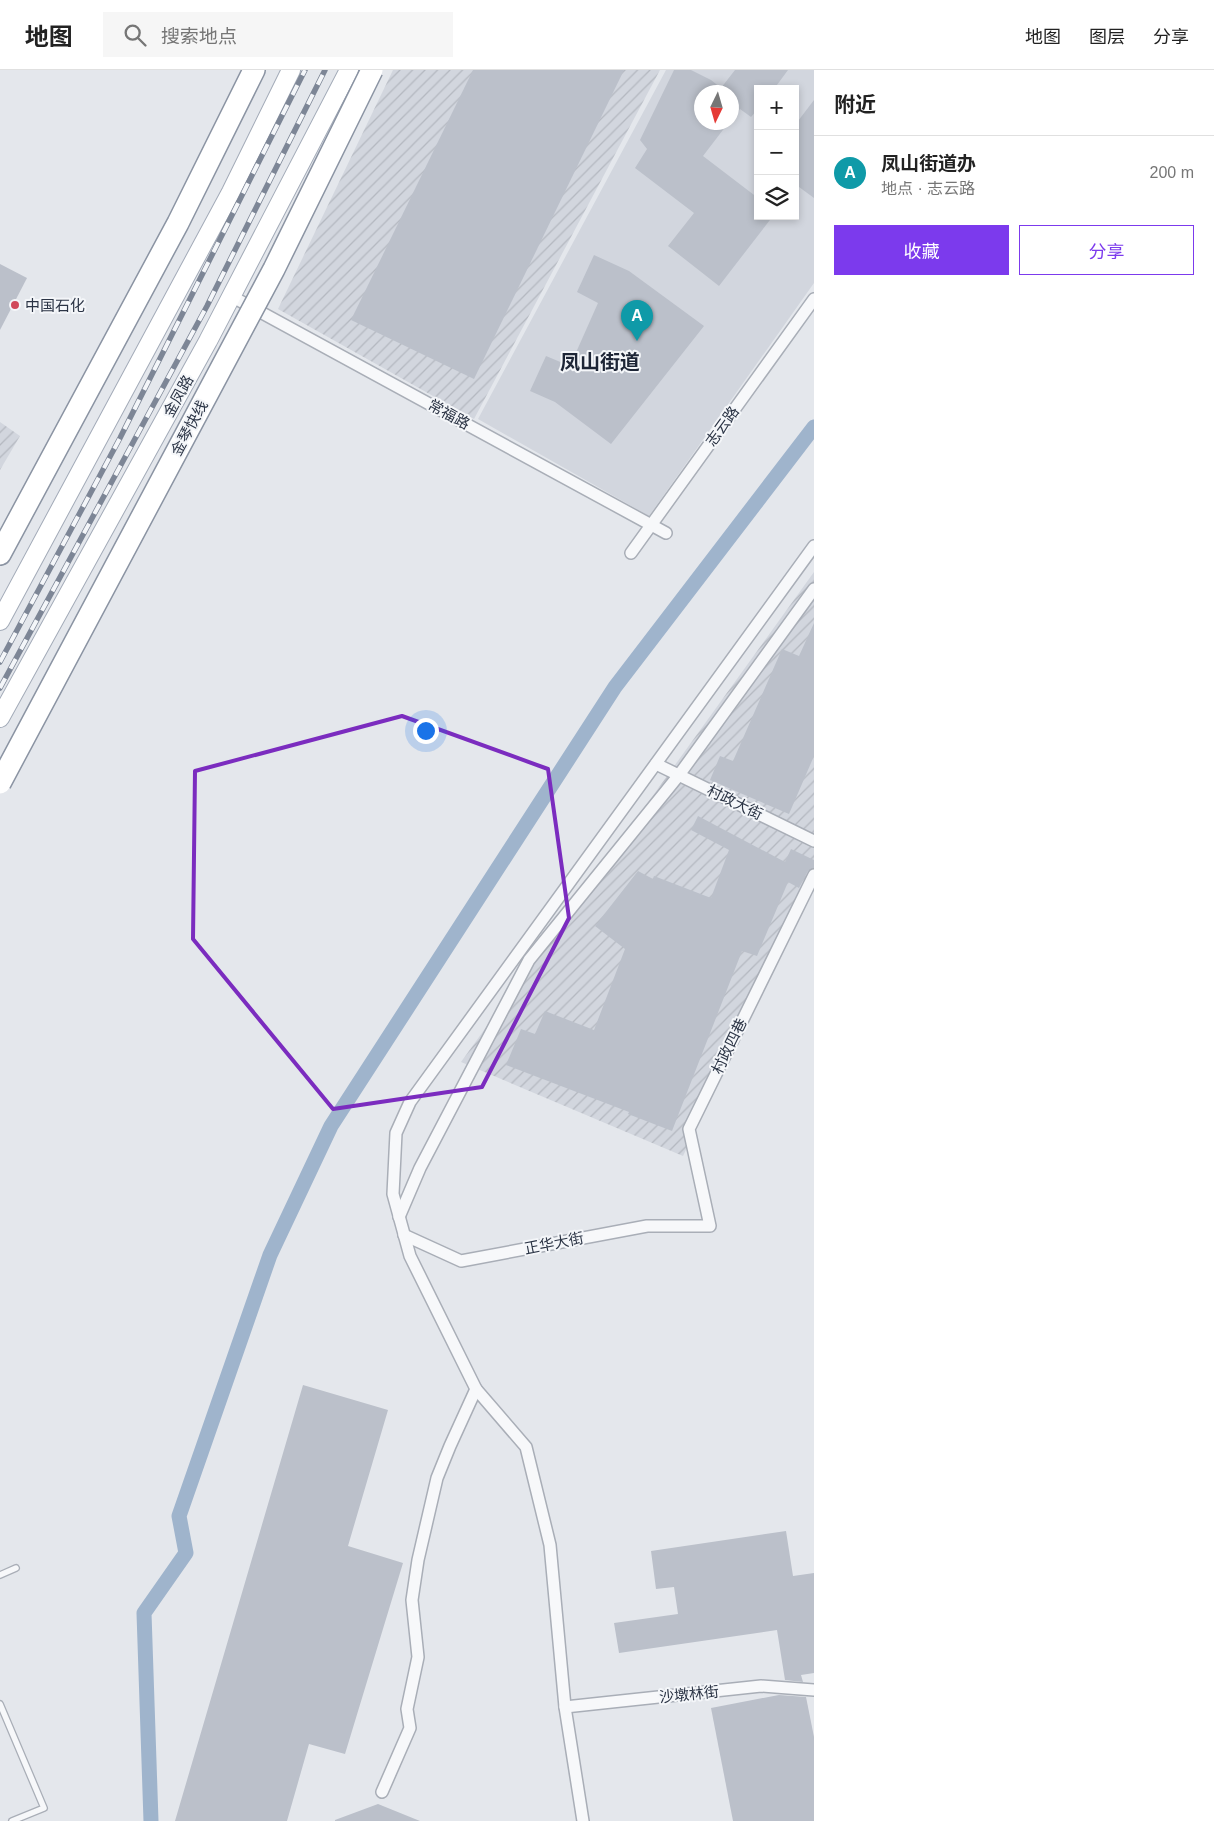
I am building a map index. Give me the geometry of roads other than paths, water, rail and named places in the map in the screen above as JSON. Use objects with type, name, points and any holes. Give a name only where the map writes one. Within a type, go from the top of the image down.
[{"type":"highway","points":[[0,554],[178,223],[254,70]]},
{"type":"highway","name":"金琴快线","points":[[0,783],[274,269],[372,70]]},
{"type":"main road","points":[[0,621],[231,192],[291,70]]},
{"type":"main road","name":"金凤路","points":[[0,718],[231,296],[348,70]]},
{"type":"street","name":"常福路","points":[[231,296],[666,533]]},
{"type":"street","name":"志云路","points":[[630,553],[814,299]]},
{"type":"street","points":[[583,1821],[565,1707],[550,1545],[526,1447],[476,1389],[410,1256],[393,1194],[396,1133],[410,1102],[814,546]]},
{"type":"street","points":[[400,1217],[420,1168],[529,960],[679,775],[814,588]]},
{"type":"street","name":"村政大街","points":[[656,764],[814,841]]},
{"type":"street","name":"村政四巷","points":[[710,1226],[689,1129],[814,875]]},
{"type":"street","name":"正华大街","points":[[404,1235],[462,1261],[647,1226],[710,1226]]},
{"type":"street","points":[[382,1792],[410,1728],[407,1709],[418,1657],[412,1600],[418,1560],[437,1478],[476,1389]]},
{"type":"street","name":"沙墩林街","points":[[565,1707],[761,1686],[814,1690]]},
{"type":"lane","points":[[0,1574],[16,1568]]},
{"type":"lane","points":[[0,1705],[44,1808],[12,1821]]},
{"type":"waterway","points":[[151,1821],[144,1613],[186,1553],[179,1516],[270,1255],[331,1126],[615,687],[814,427]]},
{"type":"railway","points":[[0,662],[120,438],[305,70]]},
{"type":"railway","points":[[0,688],[207,306],[325,70]]},
{"type":"place","name":"中国石化","points":[[15,305]]},
{"type":"place","name":"凤山街道办","points":[[637,341]]},
{"type":"district","name":"凤山街道","points":[[600,362]]}]
